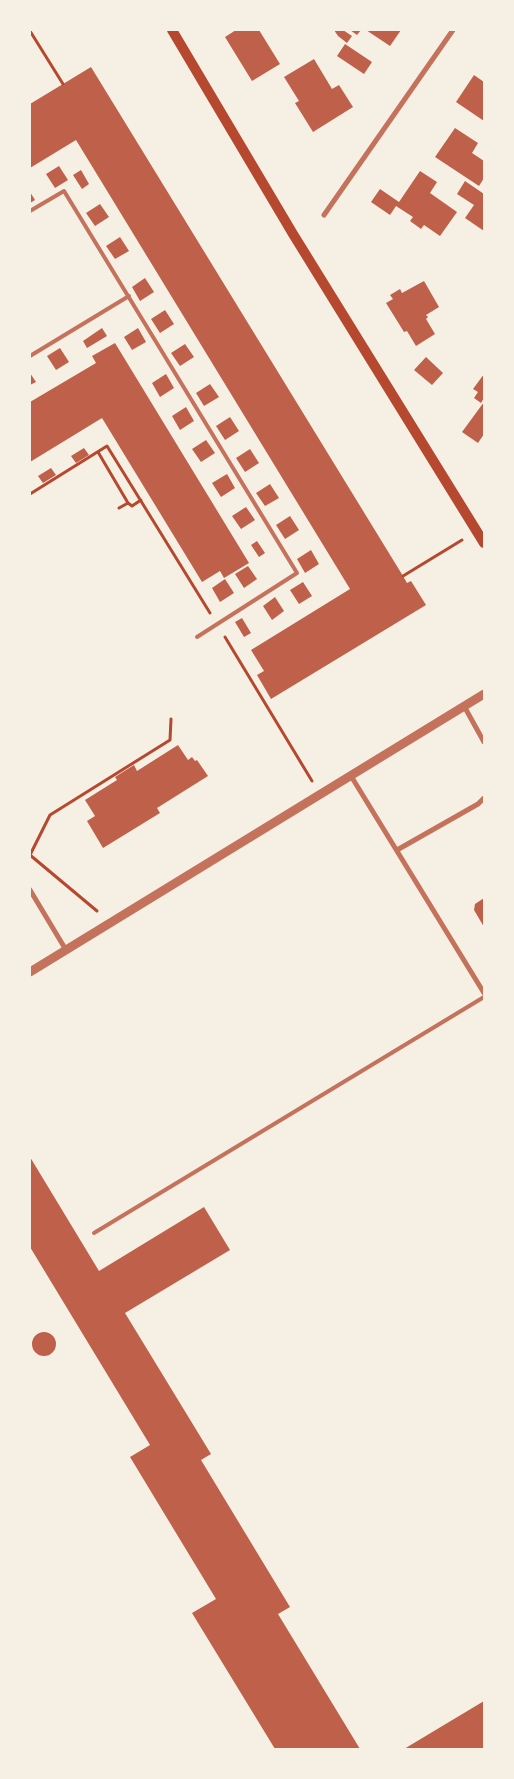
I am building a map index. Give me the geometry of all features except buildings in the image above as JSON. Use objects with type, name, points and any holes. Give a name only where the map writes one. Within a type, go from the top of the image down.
[{"type":"main road","points":[[172,30],[294,234],[484,543]]},
{"type":"street","points":[[324,215],[453,30]]},
{"type":"street","points":[[30,972],[484,694]]},
{"type":"street","points":[[464,706],[484,742]]},
{"type":"street","points":[[351,776],[484,993]]},
{"type":"street","points":[[397,850],[478,804],[484,798]]},
{"type":"street","points":[[30,890],[66,950]]},
{"type":"lane","points":[[30,212],[64,191],[297,573],[197,637]]},
{"type":"lane","points":[[30,356],[128,296]]},
{"type":"lane","points":[[94,1233],[484,997]]},
{"type":"path","points":[[30,31],[63,84]]},
{"type":"path","points":[[30,494],[107,446],[320,795]]},
{"type":"path","points":[[98,452],[128,503],[132,506],[141,500]]},
{"type":"path","points":[[119,508],[128,503]]},
{"type":"path","points":[[403,576],[476,531]]},
{"type":"path","points":[[111,923],[30,855],[50,814],[170,740],[171,719]]}]
